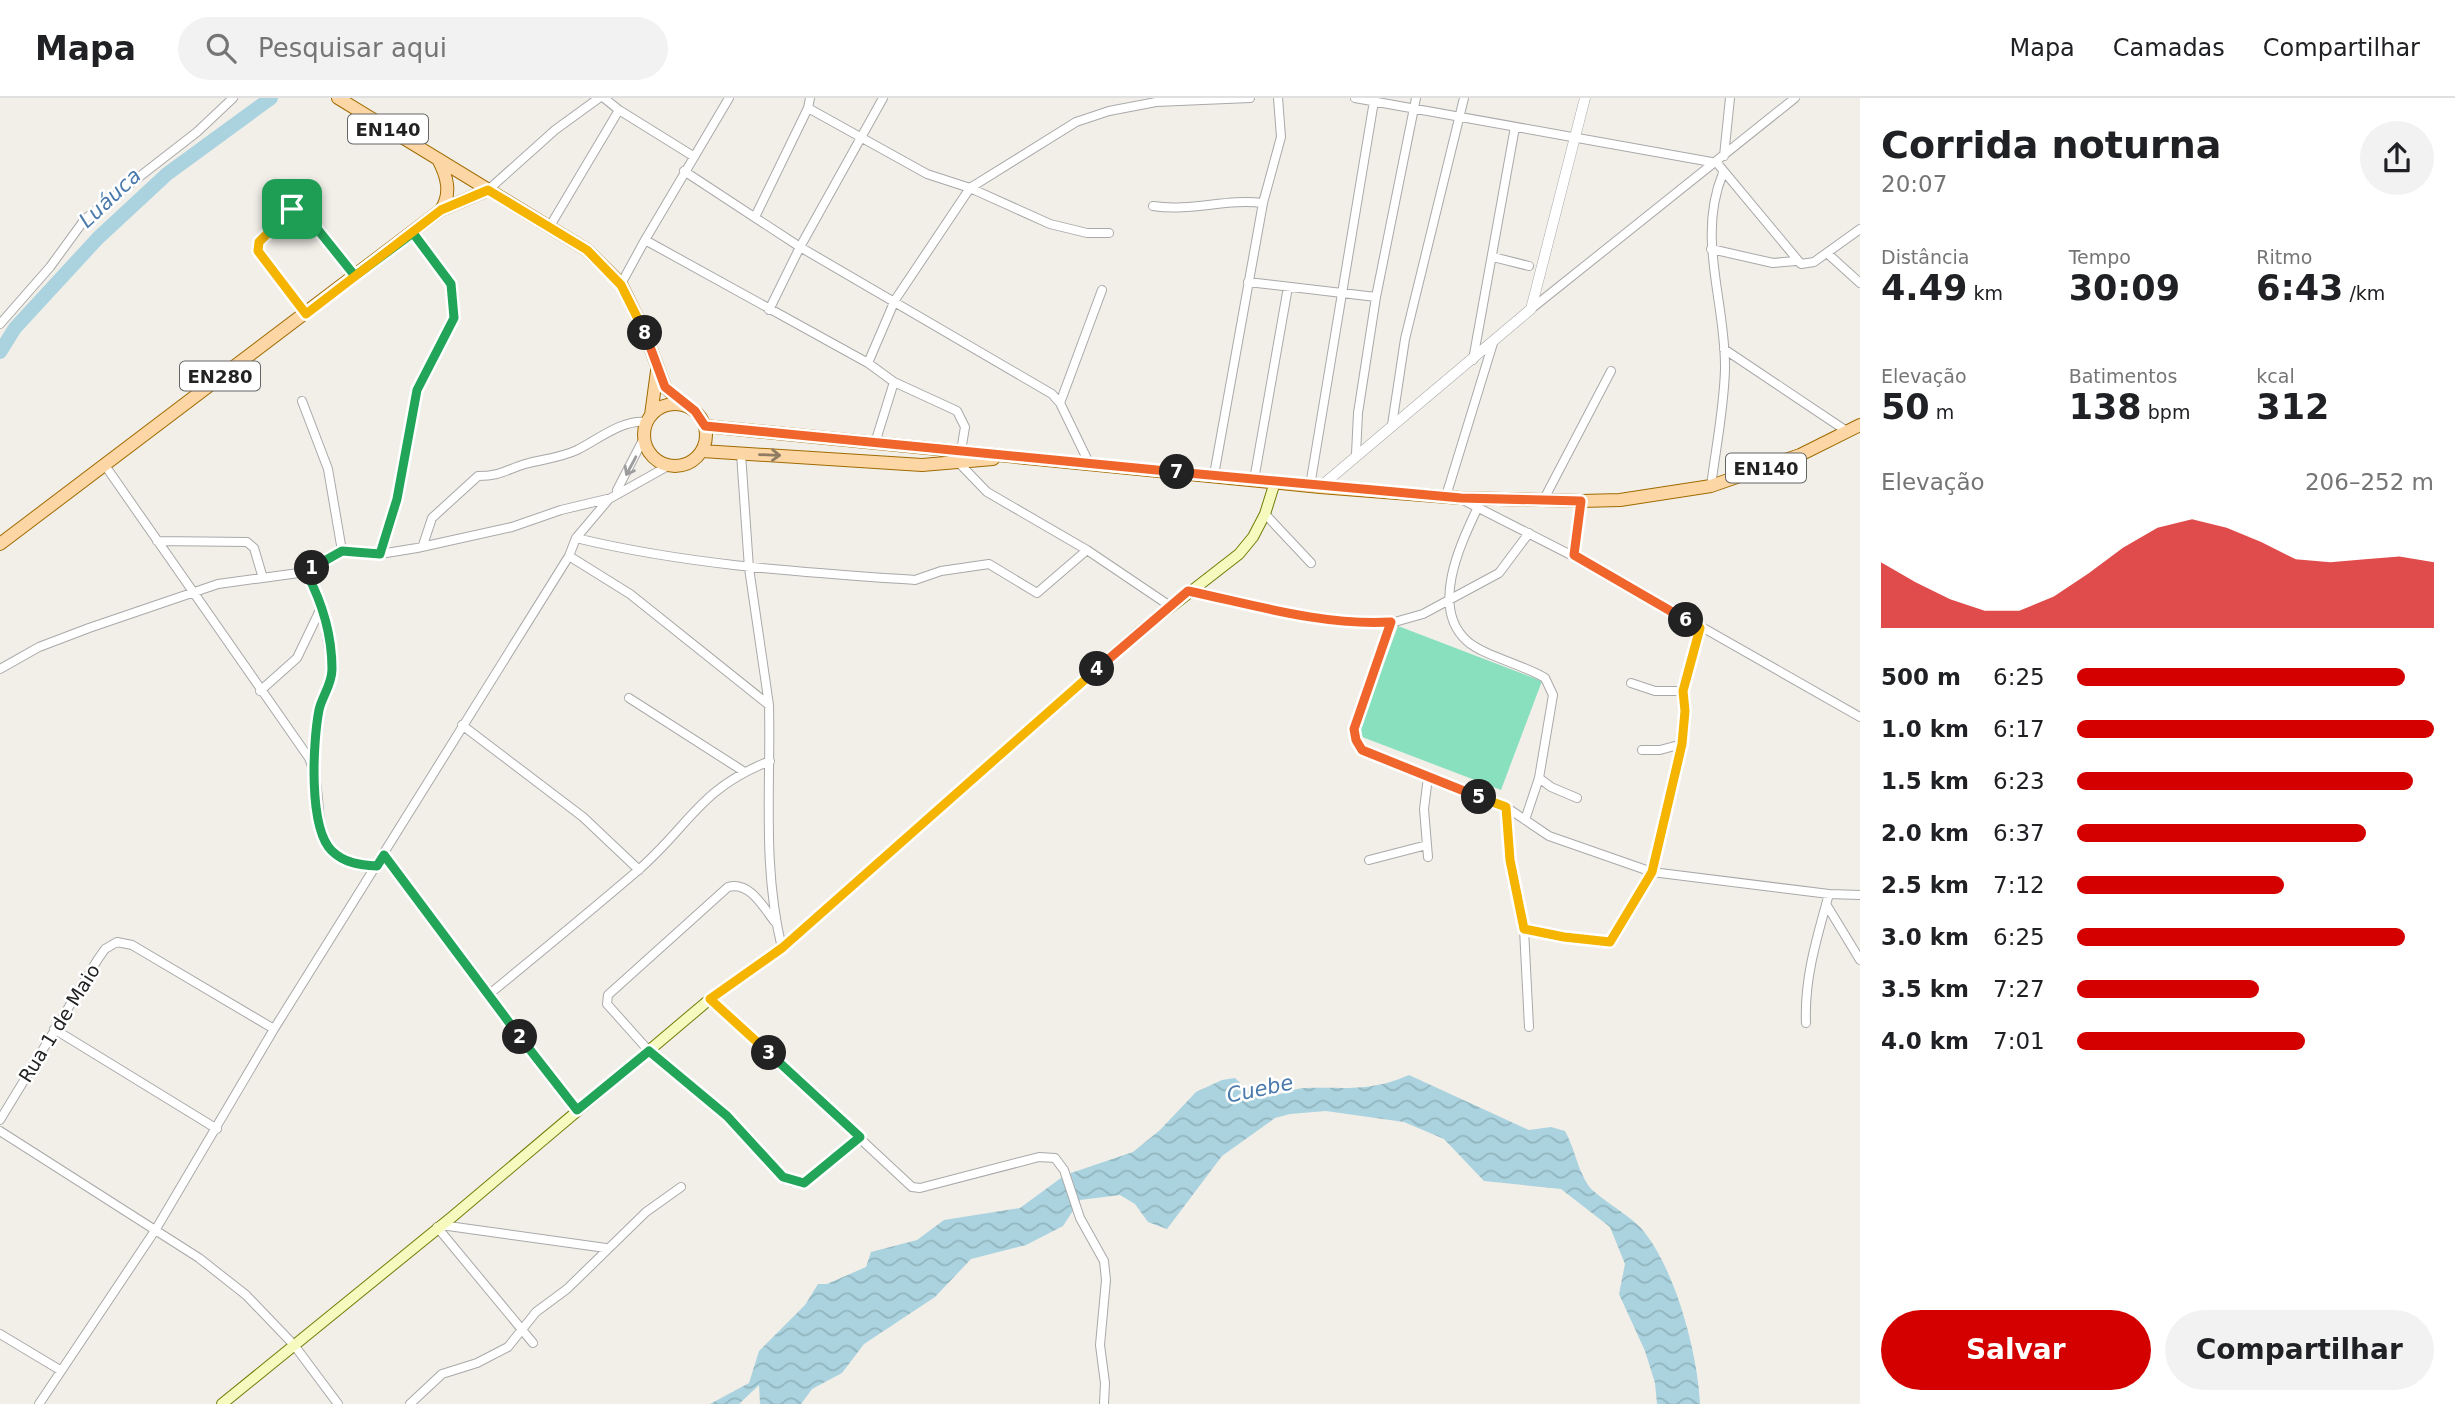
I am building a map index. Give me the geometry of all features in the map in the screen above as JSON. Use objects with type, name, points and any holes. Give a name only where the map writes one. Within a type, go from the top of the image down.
[{"type":"main road","name":"EN140","points":[[338,98],[587,250],[621,285],[645,333],[665,387],[701,418],[705,426],[875,443],[960,457],[1011,457],[1315,487],[1461,498],[1581,501],[1620,500],[1711,486],[1800,455],[1860,425]]},
{"type":"main road","points":[[438,159],[447,184],[446,202],[441,210]]},
{"type":"main road","name":"EN280","points":[[0,544],[441,210],[488,190]]},
{"type":"main road","name":"EN140","points":[[644,438],[657,371]]},
{"type":"main road","points":[[649,418],[662,407],[674,404],[686,406]]},
{"type":"main road","points":[[644,438],[652,456],[668,466],[688,464],[702,451],[705,426]]},
{"type":"main road","name":"EN140","points":[[702,451],[922,466],[960,457]]},
{"type":"main road","points":[[222,1404],[710,999],[782,948],[1170,606],[1239,554],[1253,537],[1265,514],[1275,482]]},
{"type":"street","points":[[0,324],[50,267],[85,219],[197,132],[233,98]]},
{"type":"street","points":[[488,190],[555,130],[601,98],[693,156]]},
{"type":"street","points":[[621,285],[684,171],[729,98]]},
{"type":"street","points":[[755,217],[808,108],[810,98]]},
{"type":"street","points":[[769,310],[800,247],[883,98]]},
{"type":"street","points":[[868,363],[895,300],[970,188],[1076,122],[1109,111],[1156,102],[1250,98]]},
{"type":"street","points":[[1214,475],[1263,203],[1281,137],[1278,98]]},
{"type":"street","points":[[1355,98],[1575,138],[1720,159]]},
{"type":"street","points":[[1356,454],[1358,413],[1376,297],[1416,98]]},
{"type":"street","points":[[1392,425],[1405,339],[1464,98]]},
{"type":"street","points":[[1531,309],[1585,98]]},
{"type":"street","points":[[1730,98],[1720,159],[1723,173],[1796,261]]},
{"type":"street","points":[[1315,487],[1493,344],[1531,309],[1795,98]]},
{"type":"street","points":[[1315,487],[1342,292],[1374,101]]},
{"type":"street","points":[[808,108],[927,174],[970,188],[1050,224],[1087,233],[1109,233]]},
{"type":"street","points":[[550,226],[619,110]]},
{"type":"street","points":[[1473,360],[1515,127]]},
{"type":"street","points":[[684,171],[800,247],[1031,381],[1060,402],[1090,466]]},
{"type":"street","points":[[1711,486],[1723,392],[1724,349],[1710,249],[1716,191],[1723,173]]},
{"type":"street","points":[[1153,206],[1177,210],[1238,200],[1263,203]]},
{"type":"street","points":[[306,314],[258,251],[259,242],[292,209],[303,211],[355,276]]},
{"type":"street","points":[[1710,249],[1773,263],[1796,261],[1807,264],[1860,229]]},
{"type":"street","points":[[380,554],[397,499],[417,390],[454,318],[451,284],[413,233]]},
{"type":"street","points":[[645,240],[868,363],[894,382],[957,411],[965,427],[960,457],[987,492],[1087,550],[1170,606]]},
{"type":"street","points":[[1827,253],[1860,283]]},
{"type":"street","points":[[1493,257],[1529,267]]},
{"type":"street","points":[[1248,282],[1376,297]]},
{"type":"street","points":[[1254,480],[1263,411],[1288,286]]},
{"type":"street","points":[[1060,402],[1102,290]]},
{"type":"street","points":[[1446,496],[1493,344]]},
{"type":"street","points":[[1724,349],[1848,432]]},
{"type":"street","points":[[1544,499],[1611,371]]},
{"type":"street","points":[[875,443],[894,382]]},
{"type":"street","points":[[302,401],[328,469],[342,551]]},
{"type":"street","points":[[424,545],[432,518],[478,476],[499,476],[526,464],[551,460],[621,426],[649,418]]},
{"type":"street","points":[[616,493],[644,438]]},
{"type":"street","points":[[741,454],[749,568],[769,705],[768,853],[775,922],[782,948]]},
{"type":"street","points":[[104,464],[313,766]]},
{"type":"street","points":[[39,1404],[156,1228],[274,1029],[569,556],[576,538],[608,499],[668,466]]},
{"type":"street","points":[[1461,498],[1477,509],[1574,555],[1860,717]]},
{"type":"street","points":[[0,669],[39,647],[192,591],[262,576],[306,572],[342,551],[380,554],[512,527],[561,510],[608,499]]},
{"type":"street","points":[[1574,555],[1581,501]]},
{"type":"street","points":[[1477,509],[1465,536],[1448,599],[1453,622],[1467,642],[1545,678],[1553,695],[1545,759],[1525,820]]},
{"type":"street","points":[[1265,514],[1311,563]]},
{"type":"street","points":[[1188,591],[1367,624],[1391,622],[1423,614],[1499,573],[1529,533]]},
{"type":"street","points":[[576,538],[644,554],[749,568],[915,580],[941,571],[989,564],[1037,593],[1087,550]]},
{"type":"street","points":[[157,541],[247,542],[254,548],[262,576]]},
{"type":"street","points":[[569,556],[630,594],[769,705]]},
{"type":"street","points":[[306,572],[321,604],[332,669],[319,710],[313,766],[323,840],[330,850],[348,862],[377,866]]},
{"type":"street","points":[[260,691],[297,658],[321,604]]},
{"type":"street","points":[[1391,622],[1354,729],[1362,750],[1506,807],[1549,836],[1652,872],[1828,899],[1860,895]]},
{"type":"street","points":[[1524,929],[1610,942],[1652,872],[1682,744],[1685,711],[1683,691],[1700,628]]},
{"type":"street","points":[[1631,683],[1655,691],[1683,691]]},
{"type":"street","points":[[629,698],[743,771]]},
{"type":"street","points":[[462,725],[583,817],[639,870]]},
{"type":"street","points":[[1642,750],[1660,750],[1682,744]]},
{"type":"street","points":[[488,996],[639,870],[697,806],[743,771],[770,761]]},
{"type":"street","points":[[1428,777],[1424,809],[1429,857]]},
{"type":"street","points":[[1539,778],[1551,787],[1577,798]]},
{"type":"street","points":[[1506,807],[1510,860],[1524,929],[1529,1027]]},
{"type":"street","points":[[1368,860],[1427,845]]},
{"type":"street","points":[[384,855],[488,996],[577,1110]]},
{"type":"street","points":[[775,922],[749,890],[736,885],[728,887],[608,995],[607,1004],[649,1051],[727,1116],[783,1177],[792,1182],[807,1182],[860,1137]]},
{"type":"street","points":[[1828,899],[1860,960]]},
{"type":"street","points":[[1806,1023],[1805,999],[1810,967],[1828,899]]},
{"type":"street","name":"Rua 1 de Maio","points":[[0,1120],[105,949],[124,942],[274,1029]]},
{"type":"street","points":[[710,999],[912,1187],[919,1188],[1049,1156],[1064,1170],[1080,1218],[1101,1254],[1105,1271],[1100,1345],[1105,1383],[1104,1404]]},
{"type":"street","points":[[54,1029],[217,1129]]},
{"type":"street","points":[[0,1131],[156,1228],[246,1296],[294,1345],[338,1404]]},
{"type":"street","points":[[410,1404],[442,1374],[477,1363],[508,1347],[536,1312],[567,1289],[606,1248],[646,1212],[681,1187]]},
{"type":"street","points":[[439,1226],[606,1248]]},
{"type":"street","points":[[439,1226],[533,1343]]},
{"type":"street","points":[[0,1334],[60,1370]]},
{"type":"green space","points":[[1398,626],[1542,681],[1501,790],[1357,735]]},
{"type":"water","points":[[1409,1075],[1529,1130],[1551,1127],[1565,1131],[1588,1185],[1641,1228],[1664,1265],[1689,1337],[1700,1404],[1657,1404],[1655,1383],[1645,1351],[1619,1294],[1625,1264],[1610,1227],[1561,1189],[1484,1181],[1444,1139],[1404,1122],[1326,1111],[1275,1118],[1222,1156],[1167,1229],[1148,1222],[1135,1204],[1120,1195],[1080,1200],[1063,1226],[1026,1245],[971,1259],[935,1297],[864,1344],[842,1373],[812,1389],[801,1404],[760,1404],[759,1385],[739,1404],[710,1404],[749,1383],[759,1351],[805,1305],[818,1284],[827,1284],[866,1267],[871,1252],[917,1240],[944,1220],[1020,1208],[1065,1175],[1133,1152],[1160,1130],[1196,1092],[1222,1080],[1235,1078],[1251,1092],[1268,1096],[1301,1088],[1370,1086]]},
{"type":"waterway","name":"Luáuca","points":[[0,352],[15,328],[98,238],[167,174],[271,98]]},
{"type":"route","points":[[292,209],[259,242],[258,251],[306,314],[413,233],[441,210],[488,190],[587,250],[621,285],[645,333],[665,387],[695,411],[705,426],[1320,487],[1461,498],[1581,501],[1574,555],[1700,628],[1683,691],[1685,711],[1682,744],[1652,872],[1610,942],[1524,929],[1510,860],[1506,807],[1362,750],[1356,740],[1354,729],[1391,622],[1367,624],[1280,611],[1188,591],[782,948],[710,999],[860,1137],[807,1182],[792,1182],[783,1177],[727,1116],[691,1083],[649,1051],[577,1110],[488,996],[384,855],[377,866],[348,862],[330,850],[323,840],[313,766],[319,710],[329,688],[332,669],[328,633],[320,599],[306,572],[342,551],[380,554],[397,499],[417,390],[450,329],[454,318],[454,295],[451,284],[413,233],[355,276],[303,211],[292,209]]},
{"type":"water label","name":"Cuebe","points":[[1260,1089]]}]
